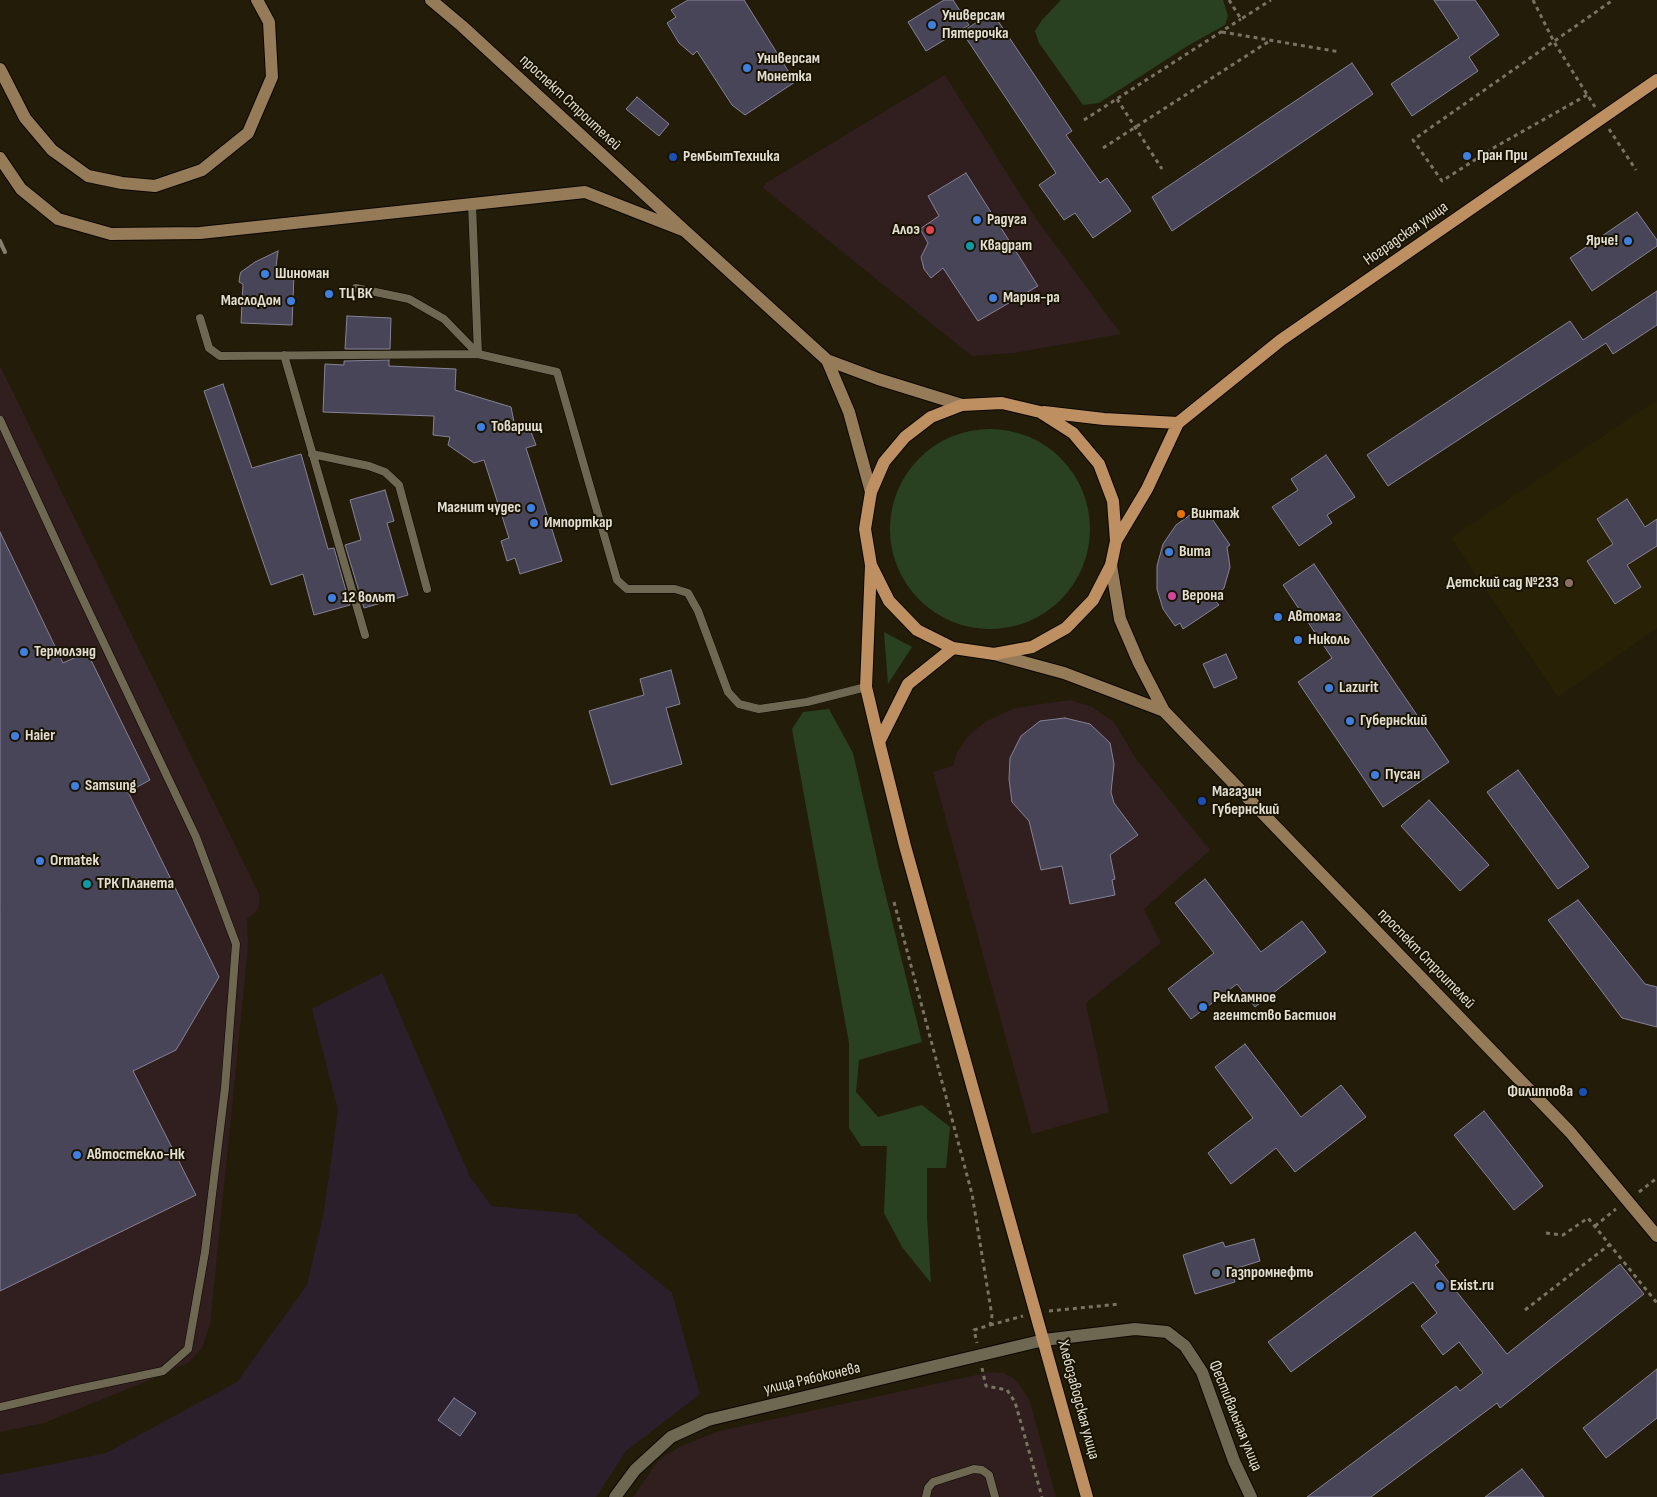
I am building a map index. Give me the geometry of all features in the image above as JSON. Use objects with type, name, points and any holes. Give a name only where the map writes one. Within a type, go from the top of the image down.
[{"type":"main road","points":[[0,69],[25,118],[52,150],[88,176],[122,183],[156,186],[202,170],[248,133],[272,77],[269,22],[257,0]]},
{"type":"main road","name":"проспект Строителей","points":[[431,0],[827,360]]},
{"type":"main road","name":"Ноградская улица","points":[[1178,423],[1280,340],[1657,80]]},
{"type":"main road","points":[[0,158],[21,189],[58,219],[112,234],[200,233],[585,192],[685,231]]},
{"type":"main road","points":[[827,360],[878,379],[962,406]]},
{"type":"main road","points":[[827,360],[849,412],[871,492]]},
{"type":"main road","points":[[879,742],[866,687],[871,565],[865,529],[871,492],[884,462],[905,436],[931,417],[962,406],[1002,403],[1040,412],[1104,419],[1178,423],[1147,489],[1116,541],[1110,565],[1093,600],[1066,628],[1032,646],[994,654]]},
{"type":"main road","points":[[1040,412],[1073,433],[1099,464],[1113,501],[1116,541]]},
{"type":"main road","points":[[871,565],[889,601],[917,630],[953,648],[994,654],[1064,673],[1164,711]]},
{"type":"main road","points":[[1110,565],[1120,619],[1139,663],[1164,711]]},
{"type":"main road","points":[[879,742],[908,684],[953,648]]},
{"type":"main road","name":"проспект Строителей","points":[[1164,711],[1570,1132],[1656,1232]]},
{"type":"main road","name":"Хлебозаводская улица","points":[[879,742],[905,846],[1037,1312],[1087,1497]]},
{"type":"street","name":"Фестивальная улица","points":[[1044,1340],[1135,1329],[1167,1332],[1185,1346],[1202,1372],[1234,1462],[1252,1497]]},
{"type":"street","name":"улица Рябоконева","points":[[615,1497],[635,1470],[671,1437],[708,1420],[1044,1340]]},
{"type":"lane","points":[[472,204],[478,354]]},
{"type":"lane","points":[[356,288],[408,299],[444,319],[478,354]]},
{"type":"lane","points":[[200,318],[209,348],[220,356],[478,354],[557,372],[617,580],[628,589],[675,589],[688,593],[698,611],[728,692],[738,704],[759,709],[806,702],[866,687]]},
{"type":"lane","points":[[284,356],[364,635]]},
{"type":"lane","points":[[0,420],[196,837],[236,944],[225,1088],[205,1252],[188,1349],[163,1372],[0,1407]]},
{"type":"lane","points":[[312,454],[369,466],[385,472],[399,485],[428,589]]},
{"type":"lane","points":[[926,1497],[928,1488],[933,1482],[974,1469],[982,1470],[988,1475],[995,1497]]},
{"type":"path","points":[[1230,0],[1242,19]]},
{"type":"path","points":[[1084,120],[1271,0]]},
{"type":"path","points":[[1533,0],[1554,42],[1636,170]]},
{"type":"path","points":[[1587,95],[1495,147],[1442,181],[1413,140],[1614,0]]},
{"type":"path","points":[[1221,32],[1340,52]]},
{"type":"path","points":[[1103,148],[1271,40]]},
{"type":"path","points":[[1117,99],[1162,169]]},
{"type":"path","points":[[894,902],[972,1194],[992,1316],[990,1325]]},
{"type":"path","points":[[1546,1233],[1563,1235],[1588,1218],[1657,1303]]},
{"type":"path","points":[[1525,1310],[1609,1245]]},
{"type":"path","points":[[1042,1497],[1015,1402],[1007,1390],[986,1386],[974,1330],[1037,1312],[1120,1304]]},
{"type":"shaded area","points":[[945,75],[1034,216],[1121,334],[1014,353],[972,356],[763,188],[766,183]]},
{"type":"shaded area","points":[[0,366],[259,894],[259,906],[255,913],[247,919],[248,947],[210,1325],[202,1348],[189,1362],[157,1377],[44,1423],[0,1432]]},
{"type":"shaded area","name":"Детский сад №233","points":[[1657,400],[1657,628],[1558,697],[1451,538]]},
{"type":"shaded area","points":[[1071,700],[1092,707],[1114,722],[1136,759],[1210,850],[1144,909],[1161,943],[1086,1003],[1109,1112],[1032,1134],[933,772],[953,766],[957,752],[968,736],[985,722],[1012,709]]},
{"type":"shaded area","points":[[382,973],[470,1177],[492,1206],[576,1214],[672,1293],[700,1394],[626,1451],[596,1497],[0,1497],[0,1475],[106,1453],[237,1382],[307,1285],[324,1211],[338,1110],[312,1009]]},
{"type":"shaded area","points":[[990,1372],[1004,1373],[1013,1378],[1022,1388],[1030,1402],[1056,1497],[633,1497],[658,1461],[679,1447],[719,1431]]},
{"type":"green space","points":[[1061,0],[1223,0],[1228,16],[1225,25],[1189,45],[1099,103],[1083,105],[1039,43],[1035,31],[1042,20]]},
{"type":"green space","points":[[980,429],[1000,429],[1028,436],[1046,446],[1061,458],[1073,473],[1083,491],[1090,519],[1090,539],[1083,567],[1073,585],[1061,600],[1046,612],[1028,622],[1000,629],[980,629],[952,622],[934,612],[913,593],[897,567],[894,558],[890,539],[890,519],[897,491],[907,473],[926,452],[952,436],[961,433]]},
{"type":"green space","points":[[884,632],[912,647],[888,684]]},
{"type":"green space","points":[[829,709],[853,753],[922,1042],[859,1060],[856,1092],[878,1117],[922,1105],[950,1127],[946,1168],[927,1168],[927,1217],[931,1283],[902,1247],[884,1213],[887,1146],[861,1146],[849,1128],[849,1043],[792,729],[803,712]]},
{"type":"building","name":"Универсам Монетка","points":[[688,0],[744,0],[795,82],[745,115],[732,105],[697,51],[693,55],[679,43],[667,23],[676,17],[671,10]]},
{"type":"building","points":[[944,0],[953,0],[969,25],[926,51],[908,22]]},
{"type":"building","points":[[1434,0],[1475,0],[1499,35],[1469,57],[1478,71],[1412,116],[1391,84],[1459,38]]},
{"type":"building","points":[[992,12],[1072,131],[1066,135],[1100,183],[1107,178],[1131,211],[1093,238],[1075,213],[1064,220],[1039,185],[1056,173],[962,32]]},
{"type":"building","points":[[1352,63],[1373,94],[1172,231],[1152,197]]},
{"type":"building","points":[[637,97],[669,124],[659,136],[626,109]]},
{"type":"building","name":"Квадрат","points":[[966,173],[1038,286],[978,321],[943,268],[931,278],[924,269],[921,257],[928,243],[920,229],[939,216],[928,196]]},
{"type":"building","points":[[1637,212],[1657,240],[1657,246],[1592,291],[1570,258]]},
{"type":"building","points":[[278,251],[275,274],[294,274],[292,325],[241,323],[243,284],[239,282],[241,272],[255,262]]},
{"type":"building","points":[[1657,291],[1657,325],[1613,354],[1606,343],[1388,486],[1367,455],[1570,321],[1583,340]]},
{"type":"building","points":[[347,316],[391,318],[390,349],[345,349]]},
{"type":"building","points":[[389,360],[389,366],[456,369],[455,390],[511,407],[514,422],[528,424],[536,445],[526,448],[562,561],[520,574],[515,558],[507,561],[501,541],[509,538],[484,460],[474,463],[448,445],[450,437],[433,435],[434,416],[323,412],[325,364],[344,365],[344,361]]},
{"type":"building","points":[[223,384],[252,468],[301,454],[328,549],[334,548],[350,605],[314,615],[303,574],[271,585],[204,391]]},
{"type":"building","points":[[1326,455],[1355,497],[1327,515],[1332,523],[1299,546],[1272,507],[1298,490],[1291,479]]},
{"type":"building","points":[[385,490],[394,521],[387,523],[408,595],[364,608],[345,545],[361,540],[350,500]]},
{"type":"building","points":[[1627,499],[1645,527],[1657,519],[1657,546],[1627,565],[1641,587],[1615,604],[1587,561],[1613,544],[1597,519]]},
{"type":"building","points":[[1197,510],[1200,514],[1206,510],[1230,545],[1227,547],[1230,567],[1224,588],[1214,599],[1219,605],[1183,629],[1180,623],[1175,626],[1163,609],[1157,589],[1157,566],[1163,544],[1176,525]]},
{"type":"building","name":"ТРК Планета","points":[[0,532],[63,663],[87,652],[150,780],[128,792],[219,977],[176,1050],[133,1071],[196,1195],[0,1291]]},
{"type":"building","points":[[1314,564],[1449,762],[1383,807],[1298,682],[1332,658],[1283,585]]},
{"type":"building","points":[[1226,654],[1237,678],[1214,688],[1203,664]]},
{"type":"building","points":[[671,670],[680,704],[666,708],[682,764],[611,785],[589,711],[644,695],[640,679]]},
{"type":"building","points":[[1065,718],[1090,724],[1110,743],[1114,764],[1111,792],[1114,803],[1138,835],[1110,855],[1115,879],[1112,880],[1115,895],[1070,904],[1062,866],[1041,870],[1029,821],[1012,802],[1009,779],[1010,758],[1021,736],[1040,721]]},
{"type":"building","points":[[1518,770],[1589,867],[1558,889],[1487,792]]},
{"type":"building","points":[[1429,800],[1489,865],[1460,891],[1401,826]]},
{"type":"building","points":[[1205,879],[1261,952],[1302,921],[1326,952],[1255,1007],[1237,984],[1191,1019],[1168,989],[1214,953],[1175,903]]},
{"type":"building","points":[[1578,900],[1645,984],[1657,987],[1657,1027],[1622,1018],[1548,920]]},
{"type":"building","points":[[1245,1044],[1301,1117],[1341,1085],[1366,1117],[1295,1172],[1276,1148],[1231,1184],[1208,1153],[1253,1118],[1215,1067]]},
{"type":"building","points":[[1484,1111],[1543,1186],[1514,1210],[1454,1135]]},
{"type":"building","points":[[1415,1232],[1439,1262],[1435,1265],[1507,1354],[1620,1264],[1644,1294],[1500,1408],[1497,1403],[1371,1497],[1307,1497],[1456,1386],[1460,1391],[1483,1373],[1459,1342],[1443,1355],[1421,1326],[1437,1313],[1413,1282],[1291,1372],[1268,1342]]},
{"type":"building","points":[[1254,1239],[1260,1261],[1231,1270],[1235,1282],[1195,1294],[1183,1255],[1223,1242],[1225,1247]]},
{"type":"building","points":[[1657,1369],[1657,1418],[1606,1458],[1583,1428]]},
{"type":"building","points":[[454,1398],[476,1413],[460,1436],[438,1420]]},
{"type":"building","points":[[1522,1469],[1544,1497],[1485,1497]]},
{"type":"railway","points":[[0,241],[5,252],[0,242]]},
{"type":"place","name":"Универсам Пятерочка","points":[[932,25]]},
{"type":"place","name":"Универсам Монетка","points":[[747,68]]},
{"type":"place","name":"Гран При","points":[[1467,156]]},
{"type":"place","name":"РемБытТехника","points":[[673,157]]},
{"type":"place","name":"Радуга","points":[[977,220]]},
{"type":"place","name":"Алоэ","points":[[930,230]]},
{"type":"place","name":"Ярче!","points":[[1628,241]]},
{"type":"place","name":"Квадрат","points":[[970,246]]},
{"type":"place","name":"Шиноман","points":[[265,274]]},
{"type":"place","name":"ТЦ ВК","points":[[329,294]]},
{"type":"place","name":"Мария-ра","points":[[993,298]]},
{"type":"place","name":"МаслоДом","points":[[291,301]]},
{"type":"place","name":"Товарищ","points":[[481,427]]},
{"type":"place","name":"Магнит чудес","points":[[531,508]]},
{"type":"place","name":"Винтаж","points":[[1181,514]]},
{"type":"place","name":"Импорткар","points":[[534,523]]},
{"type":"place","name":"Вита","points":[[1169,552]]},
{"type":"place","name":"Детский сад №233","points":[[1569,583]]},
{"type":"place","name":"Верона","points":[[1172,596]]},
{"type":"place","name":"12 вольт","points":[[332,598]]},
{"type":"place","name":"Автомаг","points":[[1278,617]]},
{"type":"place","name":"Николь","points":[[1298,640]]},
{"type":"place","name":"Термолэнд","points":[[24,652]]},
{"type":"place","name":"Lazurit","points":[[1329,688]]},
{"type":"place","name":"Губернский","points":[[1350,721]]},
{"type":"place","name":"Haier","points":[[15,736]]},
{"type":"place","name":"Пусан","points":[[1375,775]]},
{"type":"place","name":"Samsung","points":[[75,786]]},
{"type":"place","name":"Магазин Губернский","points":[[1202,801]]},
{"type":"place","name":"Ormatek","points":[[40,861]]},
{"type":"place","name":"ТРК Планета","points":[[87,884]]},
{"type":"place","name":"Рекламное агентство Бастион","points":[[1203,1007]]},
{"type":"place","name":"Филиппова","points":[[1583,1092]]},
{"type":"place","name":"Автостекло-Нк","points":[[77,1155]]},
{"type":"place","name":"Газпромнефть","points":[[1216,1273]]},
{"type":"place","name":"Exist.ru","points":[[1440,1286]]}]
